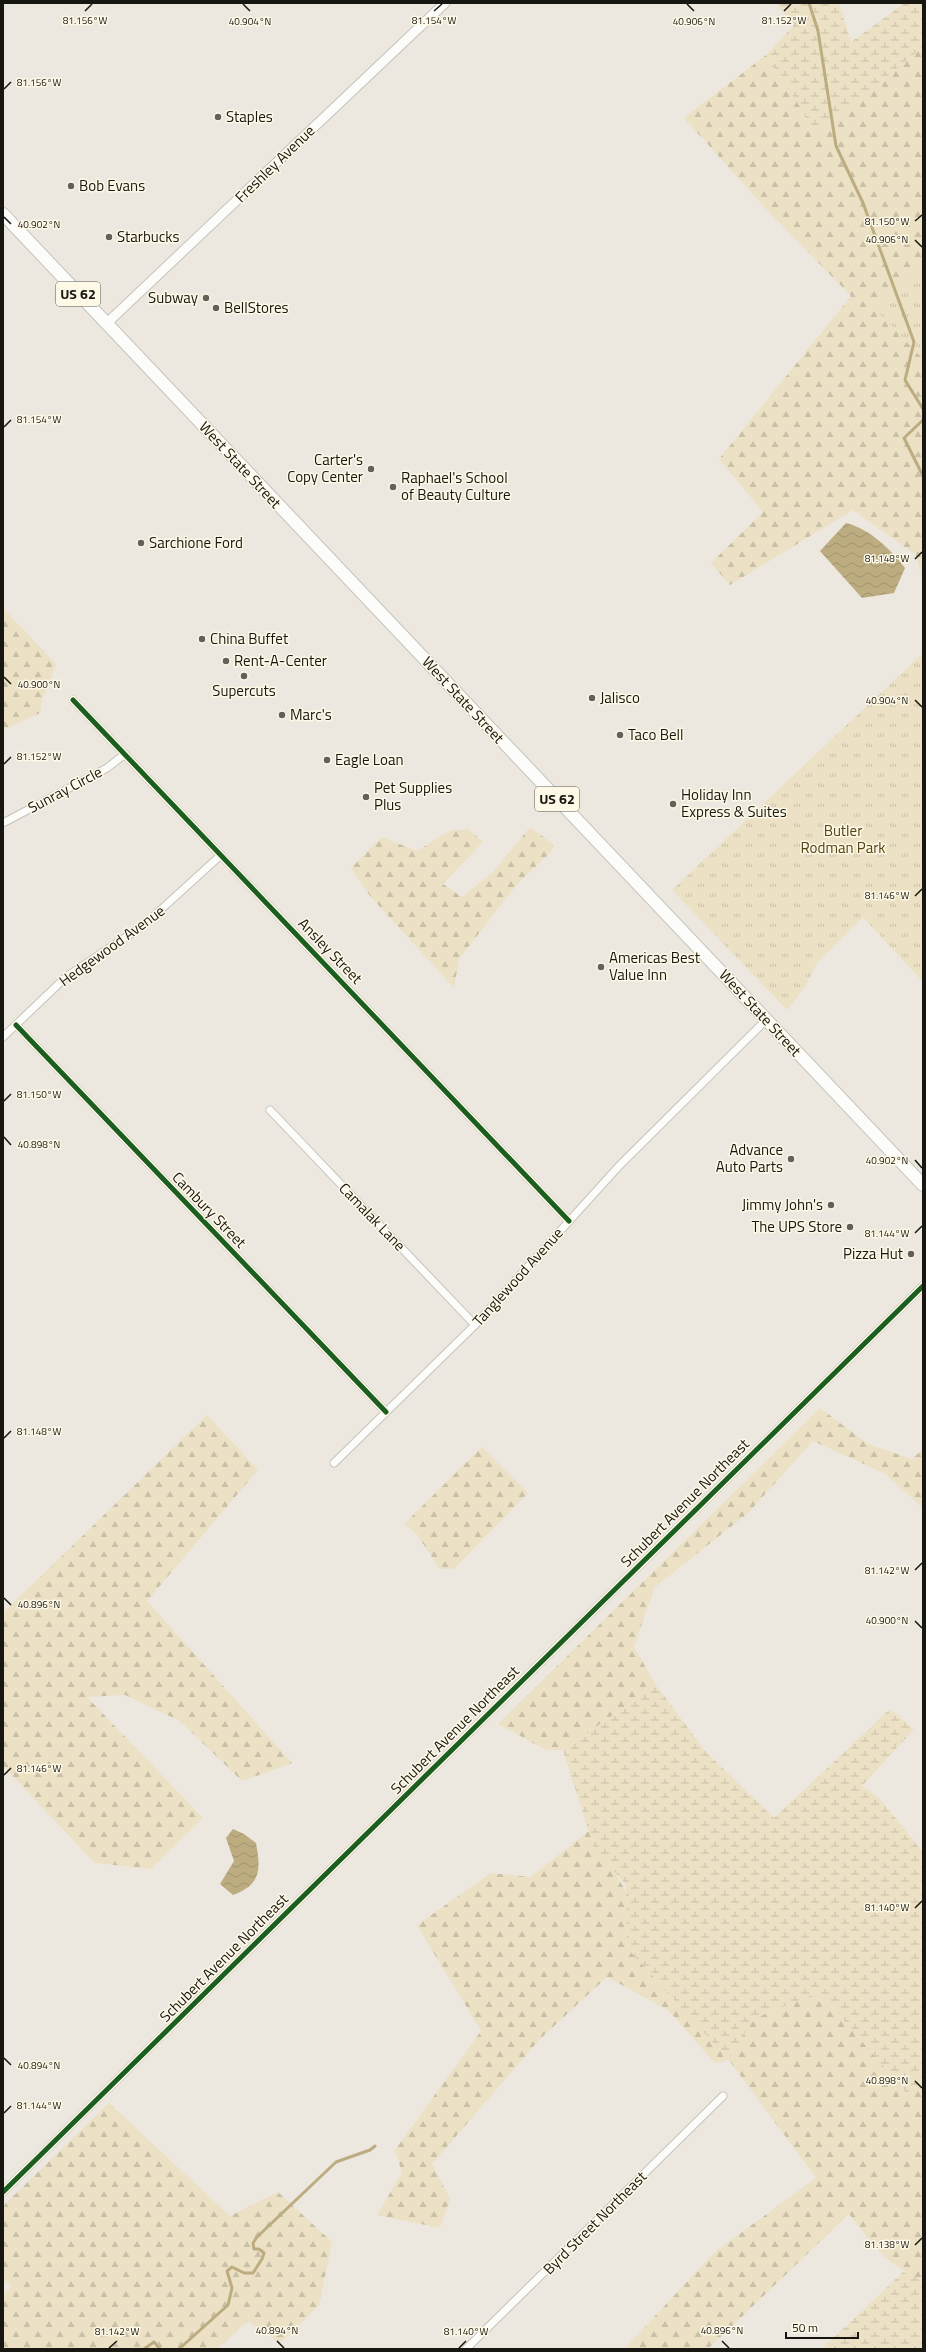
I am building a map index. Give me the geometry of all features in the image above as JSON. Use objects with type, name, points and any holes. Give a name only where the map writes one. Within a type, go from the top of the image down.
[{"type":"highway","name":"West State Street","points":[[3,214],[923,1185]]},
{"type":"street","name":"Freshley Avenue","points":[[106,324],[444,3]]},
{"type":"street","name":"Ansley Street","points":[[73,700],[569,1221]]},
{"type":"street","name":"Sunray Circle","points":[[3,823],[107,768],[125,754]]},
{"type":"street","name":"Hedgewood Avenue","points":[[3,1037],[78,967],[132,934],[155,916],[221,855]]},
{"type":"street","name":"Tanglewood Avenue","points":[[334,1463],[475,1325],[619,1166],[766,1020]]},
{"type":"street","name":"Cambury Street","points":[[16,1025],[386,1412]]},
{"type":"street","name":"Camalak Lane","points":[[270,1110],[475,1325]]},
{"type":"street","name":"Schubert Avenue Northeast","points":[[3,2192],[923,1286]]},
{"type":"street","name":"Byrd Street Northeast","points":[[466,2349],[723,2096]]},
{"type":"green space","points":[[776,3],[839,3],[851,42],[905,3],[923,3],[923,47],[817,133],[766,55],[794,25]]},
{"type":"green space","points":[[923,47],[923,583],[916,555],[853,510],[730,585],[711,563],[763,512],[719,459],[851,296],[767,210],[684,118],[766,55],[817,132]]},
{"type":"green space","points":[[923,263],[923,359],[876,310]]},
{"type":"green space","points":[[3,608],[56,664],[42,701],[40,713],[3,730]]},
{"type":"green space","name":"Butler Rodman Park","points":[[923,653],[923,982],[863,917],[817,963],[805,987],[787,1010],[672,890]]},
{"type":"green space","points":[[530,827],[553,844],[551,852],[518,883],[459,959],[454,988],[370,896],[351,868],[382,837],[417,851],[449,831],[468,829],[483,842],[443,884],[462,897],[492,873]]},
{"type":"green space","points":[[820,1408],[868,1444],[912,1459],[923,1449],[923,1508],[884,1473],[813,1441],[748,1513],[654,1588],[634,1647],[656,1685],[563,1750],[546,1750],[498,1724]]},
{"type":"green space","points":[[207,1415],[258,1470],[147,1601],[292,1763],[242,1781],[180,1721],[125,1695],[87,1697],[203,1818],[151,1869],[95,1863],[3,1766],[3,1613]]},
{"type":"green space","points":[[482,1447],[528,1493],[454,1569],[440,1569],[416,1533],[404,1524]]},
{"type":"green space","points":[[656,1685],[706,1752],[774,1818],[890,1709],[914,1729],[862,1786],[880,1799],[923,1852],[923,2082],[908,2095],[820,1992],[753,2019],[729,2060],[627,1948],[626,1885],[594,1848],[563,1750]]},
{"type":"green space","points":[[589,1831],[729,2059],[753,2019],[820,1992],[908,2095],[923,2082],[923,2280],[899,2268],[889,2261],[873,2245],[849,2214],[708,2349],[624,2349],[716,2251],[816,2178],[729,2060],[715,2063],[668,2010],[607,1977],[540,2039],[432,2164],[450,2199],[440,2228],[377,2215],[402,2173],[395,2150],[481,2031],[417,1925],[491,1873],[530,1877]]},
{"type":"green space","points":[[109,2103],[230,2216],[278,2192],[332,2242],[319,2306],[280,2343],[248,2321],[217,2349],[3,2349],[3,2295],[12,2287],[3,2278],[3,2206]]},
{"type":"green space","points":[[903,2272],[923,2280],[923,2349],[822,2349]]},
{"type":"water","points":[[846,523],[863,530],[879,541],[905,568],[894,593],[862,598],[820,551]]},
{"type":"water","points":[[233,1829],[244,1834],[256,1843],[258,1852],[258,1868],[254,1881],[242,1891],[233,1895],[220,1884],[234,1861],[226,1838]]},
{"type":"waterway","points":[[809,3],[818,31],[836,146],[863,203],[914,342],[905,380],[923,409]]},
{"type":"waterway","points":[[923,420],[904,438],[923,476]]},
{"type":"waterway","points":[[179,2349],[228,2305],[232,2288],[227,2271],[232,2267],[244,2273],[253,2273],[264,2253],[259,2249],[254,2249],[253,2243],[257,2237],[336,2162],[370,2150],[375,2146]]},
{"type":"waterway","points":[[144,2349],[154,2342],[160,2349]]},
{"type":"cycle path","points":[[73,700],[569,1221]]},
{"type":"cycle path","points":[[16,1025],[386,1412]]},
{"type":"cycle path","points":[[3,2192],[923,1286]]},
{"type":"place","name":"Staples","points":[[218,117]]},
{"type":"place","name":"Bob Evans","points":[[71,186]]},
{"type":"place","name":"Starbucks","points":[[109,237]]},
{"type":"place","name":"Subway","points":[[206,298]]},
{"type":"place","name":"BellStores","points":[[216,308]]},
{"type":"place","name":"Carter's Copy Center","points":[[371,469]]},
{"type":"place","name":"Raphael's School of Beauty Culture","points":[[393,487]]},
{"type":"place","name":"Sarchione Ford","points":[[141,543]]},
{"type":"place","name":"China Buffet","points":[[202,639]]},
{"type":"place","name":"Rent-A-Center","points":[[226,661]]},
{"type":"place","name":"Supercuts","points":[[244,676]]},
{"type":"place","name":"Jalisco","points":[[592,698]]},
{"type":"place","name":"Marc's","points":[[282,715]]},
{"type":"place","name":"Taco Bell","points":[[620,735]]},
{"type":"place","name":"Eagle Loan","points":[[327,760]]},
{"type":"place","name":"Pet Supplies Plus","points":[[366,797]]},
{"type":"place","name":"Holiday Inn Express & Suites","points":[[673,804]]},
{"type":"place","name":"Americas Best Value Inn","points":[[601,967]]},
{"type":"place","name":"Advance Auto Parts","points":[[791,1159]]},
{"type":"place","name":"Jimmy John's","points":[[831,1205]]},
{"type":"place","name":"The UPS Store","points":[[850,1227]]},
{"type":"place","name":"Pizza Hut","points":[[911,1254]]}]
